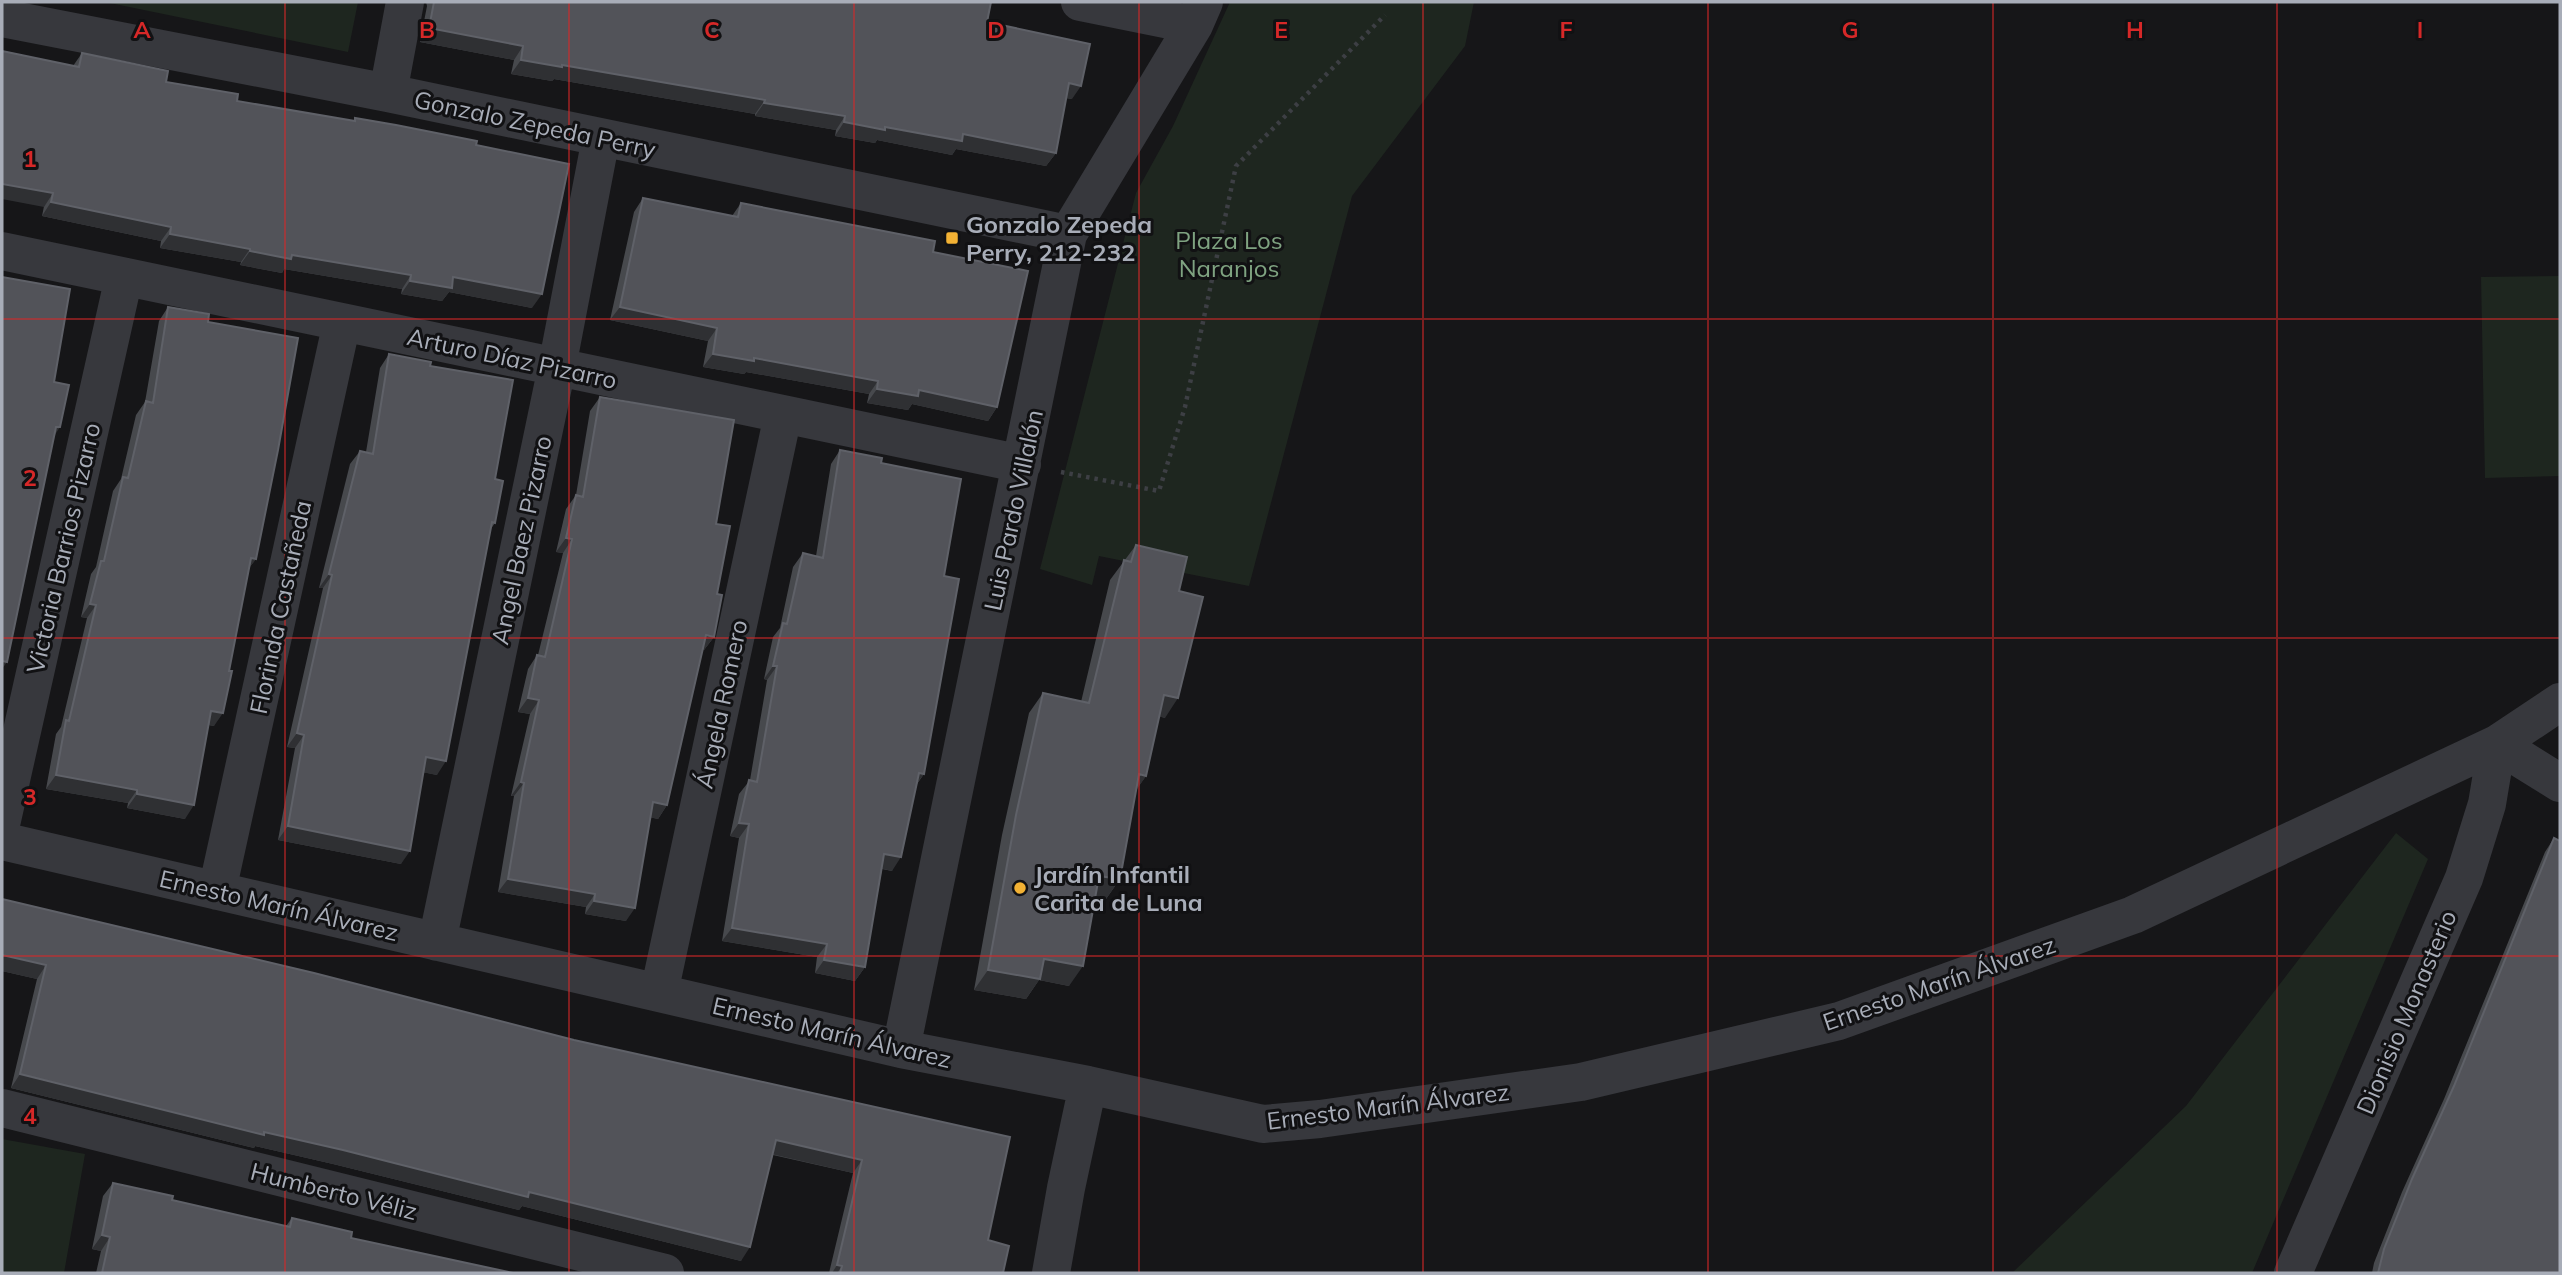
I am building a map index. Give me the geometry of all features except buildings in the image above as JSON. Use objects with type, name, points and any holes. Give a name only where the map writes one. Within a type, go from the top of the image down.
[{"type":"street","points":[[388,93],[405,2]]},
{"type":"street","points":[[1080,2],[1199,14]]},
{"type":"street","name":"Luis Pardo Villalón","points":[[901,1049],[1068,234],[1199,14]]},
{"type":"street","name":"Gonzalo Zepeda Perry","points":[[2,18],[388,93],[1068,234]]},
{"type":"street","name":"Angel Baez Pizarro","points":[[437,942],[557,367],[601,138]]},
{"type":"street","name":"Arturo Díaz Pizarro","points":[[2,251],[1022,464]]},
{"type":"street","name":"Victoria Barrios Pizarro","points":[[2,820],[124,276]]},
{"type":"street","name":"Florinda Castañeda","points":[[217,891],[342,323]]},
{"type":"street","name":"Ángela Romero","points":[[659,993],[783,415]]},
{"type":"street","name":"Ernesto Marín Álvarez","points":[[2,841],[901,1049],[1088,1084],[1263,1124],[1581,1082],[1839,1021],[2133,915],[2497,744],[2560,702]]},
{"type":"street","points":[[2497,744],[2560,783]]},
{"type":"street","name":"Dionisio Monasterio","points":[[2293,1273],[2464,878],[2487,804],[2497,744]]},
{"type":"street","points":[[1051,1273],[1088,1084]]},
{"type":"street","name":"Humberto Véliz","points":[[2,1108],[665,1273]]},
{"type":"path","points":[[1022,464],[1159,491],[1185,407],[1236,166],[1385,15]]},
{"type":"green space","points":[[105,2],[358,2],[348,52]]},
{"type":"green space","name":"Plaza Los Naranjos","points":[[1230,2],[1474,2],[1465,46],[1352,196],[1249,586],[1099,556],[1092,585],[1040,569],[1136,193],[1173,126]]},
{"type":"green space","points":[[2560,276],[2560,476],[2485,478],[2481,277]]},
{"type":"green space","points":[[2396,833],[2428,859],[2252,1273],[2012,1273],[2186,1106]]},
{"type":"green space","points":[[2,1139],[85,1154],[64,1273],[2,1273]]},
{"type":"place","name":"Gonzalo Zepeda Perry, 212-232","points":[[952,238]]},
{"type":"place","name":"Jardín Infantil Carita de Luna","points":[[1020,888]]}]
